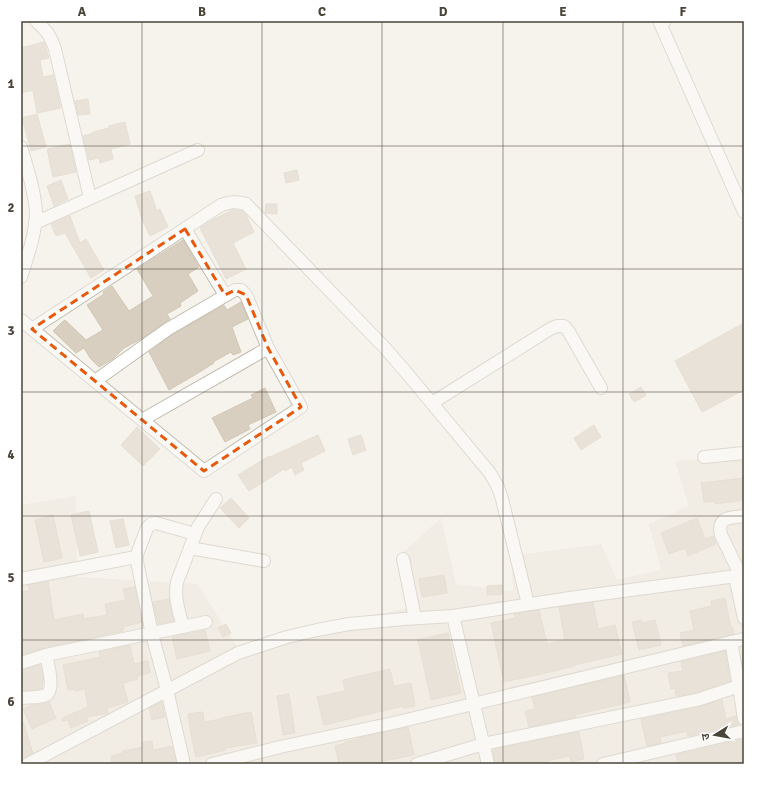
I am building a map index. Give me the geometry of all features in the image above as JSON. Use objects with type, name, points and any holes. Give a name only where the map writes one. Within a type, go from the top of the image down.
[{"type":"street","points":[[36,21],[46,30],[55,49],[90,198]]},
{"type":"street","points":[[665,21],[660,23],[744,212]]},
{"type":"street","points":[[21,147],[31,183],[36,213],[30,251],[21,277]]},
{"type":"street","points":[[21,231],[34,228],[90,198],[198,150]]},
{"type":"street","points":[[32,329],[221,205],[238,201],[246,204],[385,348],[490,473],[498,486],[502,499],[528,604]]},
{"type":"street","points":[[185,229],[225,295]]},
{"type":"street","points":[[21,320],[204,471],[301,407],[268,348],[246,295],[241,290],[235,290],[225,295],[168,329],[95,380]]},
{"type":"street","points":[[432,403],[557,326],[564,326],[569,332],[601,388]]},
{"type":"street","points":[[142,420],[268,348]]},
{"type":"street","points":[[704,457],[744,453]]},
{"type":"street","points":[[182,627],[176,599],[177,582],[198,527],[216,499]]},
{"type":"street","points":[[744,516],[726,518],[721,523],[720,528],[721,535],[740,576],[744,618]]},
{"type":"street","points":[[184,764],[152,634],[136,557],[147,528],[151,524],[156,523],[195,534]]},
{"type":"street","points":[[190,548],[264,561]]},
{"type":"street","points":[[21,579],[136,557]]},
{"type":"street","points":[[402,559],[415,618]]},
{"type":"street","points":[[28,764],[238,653],[317,630],[349,624],[453,616],[570,598],[740,576]]},
{"type":"street","points":[[453,616],[488,764]]},
{"type":"street","points":[[21,663],[46,655],[206,622]]},
{"type":"street","points":[[212,764],[280,747],[398,722],[744,639]]},
{"type":"street","points":[[731,642],[744,719]]},
{"type":"street","points":[[21,698],[44,696],[50,691],[51,685],[46,655]]},
{"type":"street","points":[[417,764],[483,744],[700,699],[739,686]]},
{"type":"street","points":[[603,764],[744,731]]},
{"type":"highlighted area","points":[[185,229],[225,295],[235,290],[246,295],[268,348],[301,407],[204,471],[32,329]]},
{"type":"shaded area","points":[[744,456],[744,764],[21,764],[21,505],[76,496],[77,577],[197,584],[238,648],[406,608],[398,557],[441,518],[456,584],[513,591],[511,556],[601,544],[617,580],[661,570],[649,524],[689,506],[675,461]]},
{"type":"building","points":[[44,42],[49,58],[40,60],[43,77],[53,75],[61,108],[37,113],[33,90],[21,93],[21,48]]},
{"type":"building","points":[[88,99],[90,114],[78,115],[75,101]]},
{"type":"building","points":[[37,114],[46,147],[31,151],[22,118]]},
{"type":"building","points":[[125,122],[130,144],[111,149],[113,159],[100,163],[99,158],[89,160],[83,136],[109,128],[109,126]]},
{"type":"building","points":[[70,144],[76,172],[53,177],[47,149]]},
{"type":"building","points":[[297,170],[299,180],[286,183],[284,173]]},
{"type":"building","points":[[61,180],[68,199],[54,206],[47,186]]},
{"type":"building","points":[[150,191],[157,211],[160,209],[168,227],[150,236],[142,219],[135,196]]},
{"type":"building","points":[[266,204],[277,204],[277,214],[265,213]]},
{"type":"building","points":[[232,210],[242,211],[246,215],[254,232],[233,243],[246,269],[226,279],[200,228]]},
{"type":"building","points":[[70,216],[80,243],[86,239],[104,270],[91,278],[65,233],[56,236],[51,224]]},
{"type":"building","points":[[183,240],[199,267],[188,274],[198,291],[180,303],[181,306],[167,314],[170,319],[141,339],[124,348],[113,359],[99,367],[90,358],[84,348],[76,353],[53,331],[65,320],[86,340],[103,330],[87,305],[104,294],[103,292],[112,286],[129,311],[153,296],[137,269]]},
{"type":"building","points":[[241,302],[248,319],[232,327],[241,352],[233,355],[231,352],[169,390],[149,352],[172,335],[224,305],[227,310]]},
{"type":"building","points":[[744,323],[744,390],[702,412],[675,361]]},
{"type":"building","points":[[641,387],[646,395],[634,402],[629,394]]},
{"type":"building","points":[[265,388],[276,412],[248,425],[250,429],[225,442],[212,418],[253,398],[251,395]]},
{"type":"building","points":[[594,425],[601,437],[581,450],[574,438]]},
{"type":"building","points":[[137,427],[160,449],[143,466],[121,445]]},
{"type":"building","points":[[318,435],[325,451],[301,463],[304,470],[295,475],[292,467],[285,471],[284,469],[249,491],[238,475],[269,456],[270,457]]},
{"type":"building","points":[[361,435],[366,450],[353,455],[348,439]]},
{"type":"building","points":[[744,478],[744,500],[715,504],[715,501],[704,502],[701,483]]},
{"type":"building","points":[[231,498],[249,518],[239,528],[220,508]]},
{"type":"building","points":[[89,511],[98,552],[80,556],[71,515]]},
{"type":"building","points":[[53,515],[62,558],[44,562],[35,520]]},
{"type":"building","points":[[697,518],[705,539],[713,536],[716,544],[688,556],[685,548],[669,554],[661,533]]},
{"type":"building","points":[[123,519],[129,545],[116,548],[110,521]]},
{"type":"building","points":[[444,575],[447,593],[422,597],[419,579]]},
{"type":"building","points":[[48,581],[54,620],[83,614],[84,619],[107,615],[105,604],[126,600],[123,589],[135,587],[142,622],[123,627],[123,631],[44,648],[21,655],[21,592],[30,590],[28,585]]},
{"type":"building","points":[[502,585],[502,594],[487,595],[487,586]]},
{"type":"building","points":[[725,598],[731,628],[732,627],[734,634],[683,646],[680,633],[694,630],[690,611],[712,606],[711,601]]},
{"type":"building","points":[[169,599],[174,621],[158,624],[153,602]]},
{"type":"building","points":[[593,602],[598,629],[615,625],[622,654],[504,682],[491,623],[515,618],[514,614],[539,610],[547,644],[565,640],[559,607]]},
{"type":"building","points":[[641,620],[642,623],[655,620],[661,645],[639,650],[632,622]]},
{"type":"building","points":[[226,624],[231,633],[223,637],[218,628]]},
{"type":"building","points":[[205,630],[210,651],[177,659],[172,637]]},
{"type":"building","points":[[448,633],[461,693],[431,700],[418,640]]},
{"type":"building","points":[[130,645],[134,664],[148,661],[150,673],[137,676],[138,679],[123,683],[128,702],[107,708],[108,713],[87,717],[88,721],[71,728],[68,720],[63,721],[62,718],[88,707],[85,689],[75,691],[75,689],[68,690],[63,665],[100,657],[99,652]]},
{"type":"building","points":[[725,651],[730,681],[698,692],[676,696],[675,688],[671,689],[668,673],[683,671],[681,662]]},
{"type":"building","points":[[40,665],[43,677],[42,688],[37,690],[21,690],[21,670]]},
{"type":"building","points":[[390,669],[394,686],[411,683],[415,706],[403,708],[403,706],[324,725],[317,697],[345,691],[343,680]]},
{"type":"building","points":[[624,675],[630,702],[575,715],[576,717],[529,727],[525,711],[535,709],[532,697]]},
{"type":"building","points":[[289,694],[295,733],[283,735],[277,696]]},
{"type":"building","points":[[722,700],[726,719],[736,716],[739,724],[688,736],[687,731],[660,737],[661,743],[647,746],[641,719],[702,706]]},
{"type":"building","points":[[49,702],[56,718],[32,729],[23,709],[32,705]]},
{"type":"building","points":[[162,702],[165,717],[152,720],[149,708]]},
{"type":"building","points":[[203,712],[204,722],[251,712],[257,743],[225,748],[226,750],[196,757],[188,714]]},
{"type":"building","points":[[21,722],[23,722],[33,753],[23,758],[21,750]]},
{"type":"building","points":[[408,727],[414,755],[369,764],[339,764],[335,746],[358,738]]},
{"type":"building","points":[[579,732],[584,759],[571,762],[570,756],[547,761],[548,764],[495,764],[494,749]]},
{"type":"building","points":[[744,739],[744,764],[678,764],[676,755]]},
{"type":"building","points":[[152,741],[153,750],[172,746],[176,764],[112,764],[111,756],[123,753],[123,751],[143,747],[142,742]]}]
